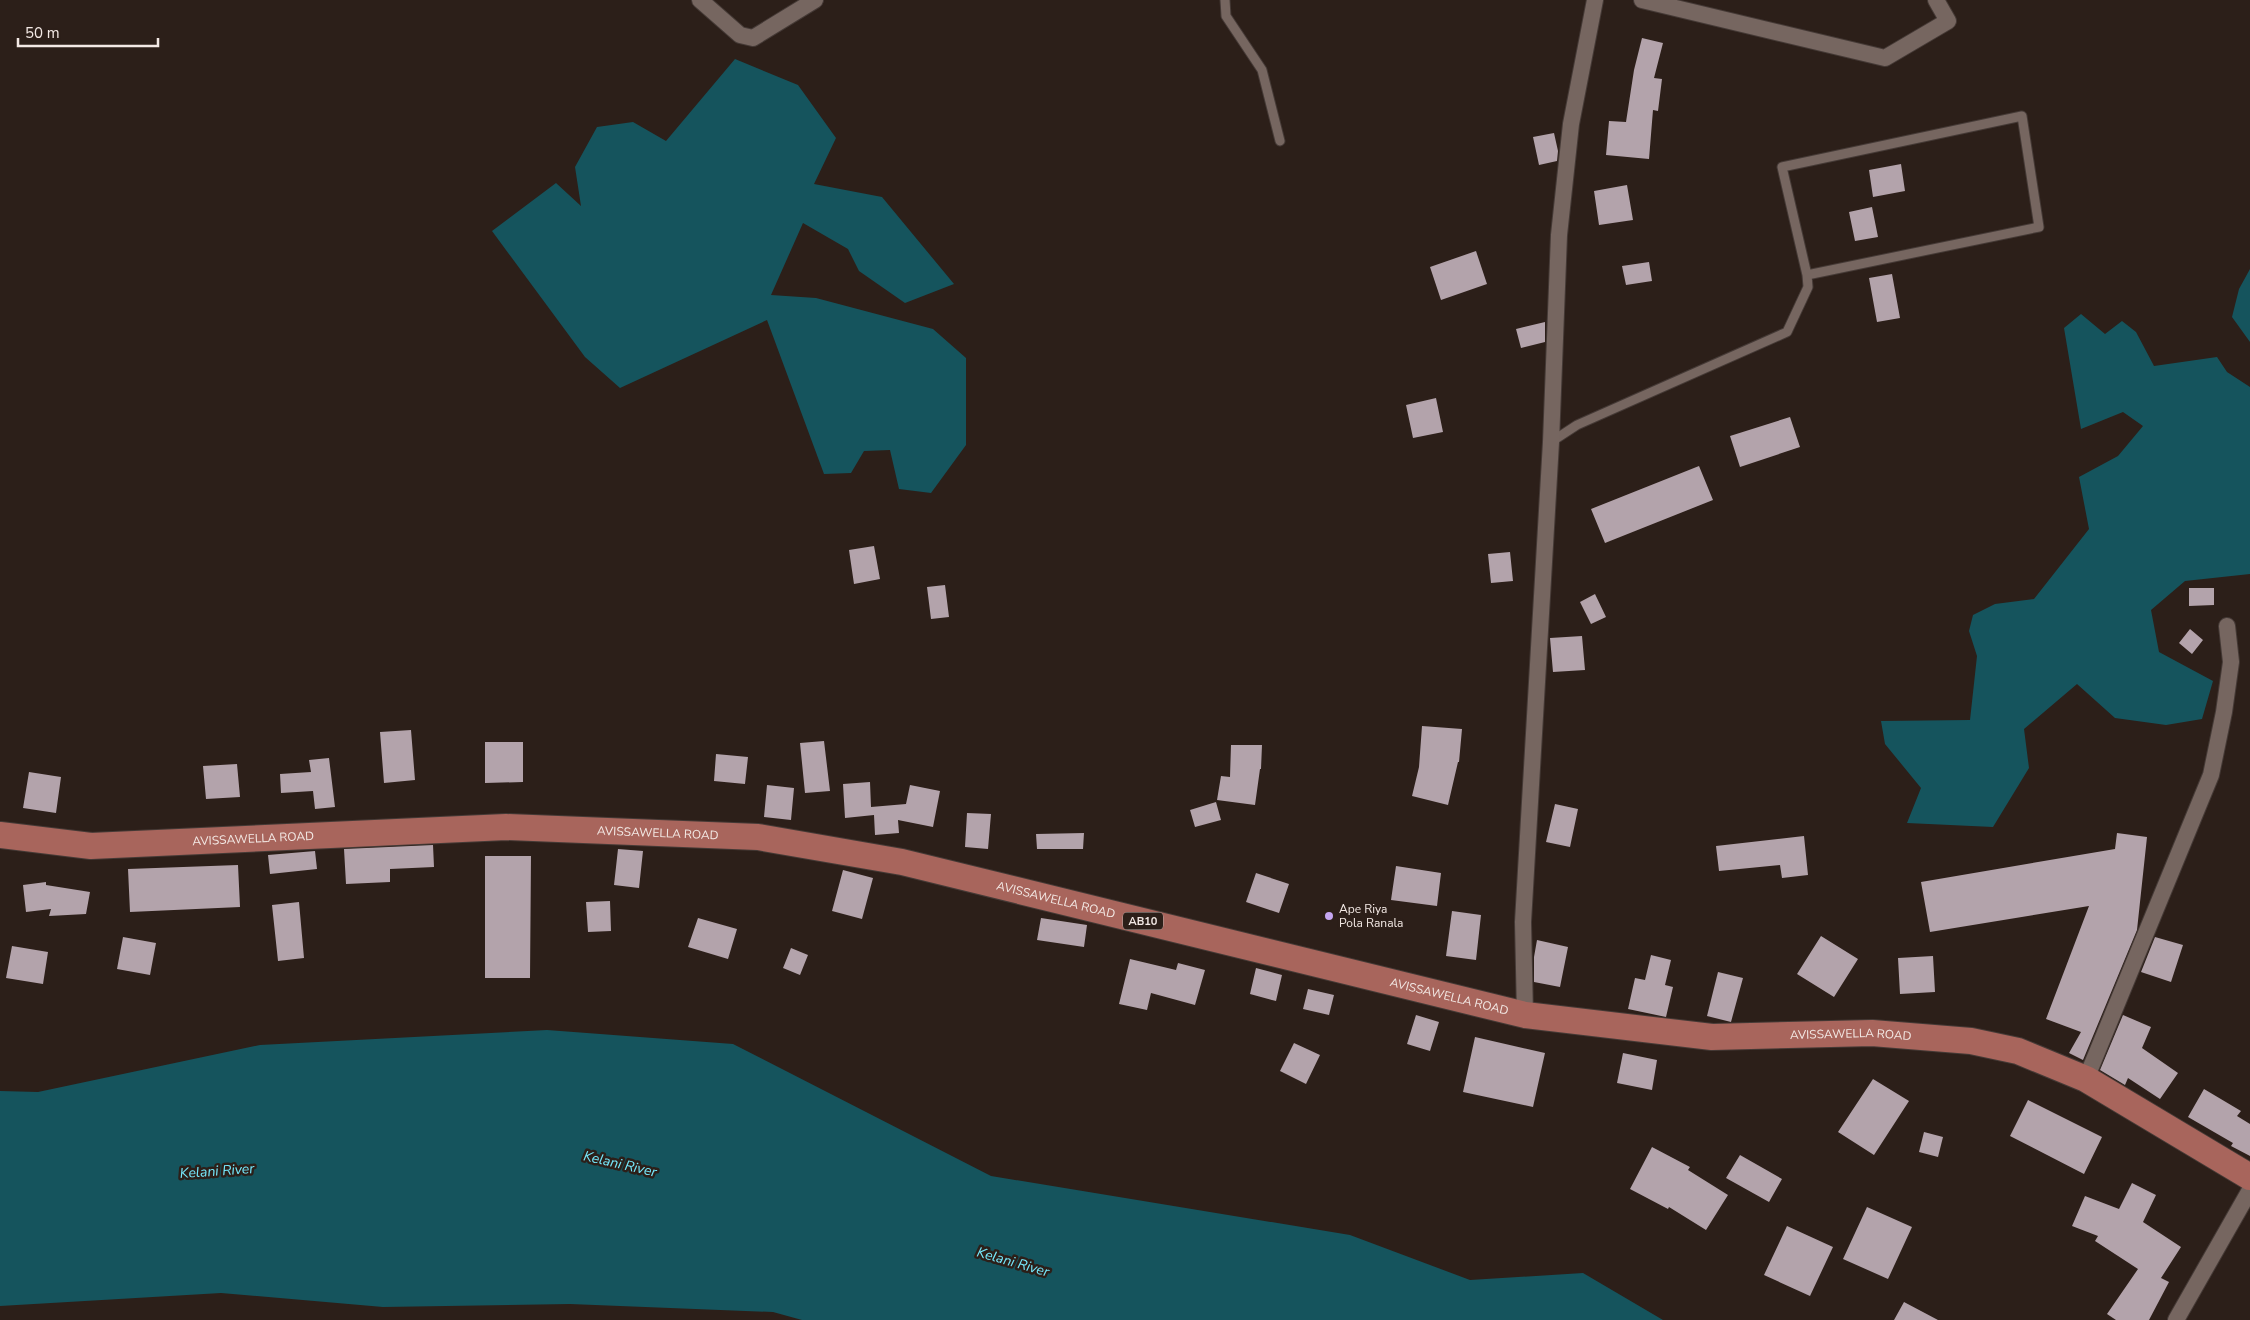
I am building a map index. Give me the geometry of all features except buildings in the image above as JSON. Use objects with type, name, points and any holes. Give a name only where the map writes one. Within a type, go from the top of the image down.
[{"type":"main road","name":"AVISSAWELLA ROAD","points":[[0,835],[91,846],[506,827],[758,837],[902,862],[1525,1015],[1712,1038],[1872,1033],[1971,1041],[2018,1052],[2086,1078],[2250,1177]]},
{"type":"street","points":[[700,0],[740,35],[752,38],[815,0]]},
{"type":"street","points":[[1525,1015],[1523,922],[1551,442],[1559,235],[1571,124],[1595,0]]},
{"type":"street","points":[[1642,0],[1885,58],[1948,21],[1936,0]]},
{"type":"street","points":[[2086,1078],[2211,775],[2224,712],[2231,662],[2227,626]]},
{"type":"street","points":[[2176,1320],[2250,1190]]},
{"type":"lane","points":[[1225,0],[1226,16],[1262,70],[1280,141]]},
{"type":"lane","points":[[1551,442],[1577,425],[1787,332],[1808,287],[1807,275],[1782,167],[2022,116],[2039,226],[1807,275]]},
{"type":"water","points":[[735,59],[798,85],[836,138],[814,184],[882,197],[954,284],[905,303],[859,271],[848,249],[803,223],[771,295],[816,298],[933,329],[966,358],[966,445],[931,493],[899,489],[890,450],[864,451],[851,473],[824,474],[767,320],[620,388],[585,357],[492,231],[556,183],[581,206],[575,167],[597,127],[633,122],[666,141]]},
{"type":"water","points":[[2250,269],[2250,342],[2232,317],[2239,289]]},
{"type":"water","points":[[2081,314],[2105,334],[2122,321],[2136,332],[2154,366],[2217,357],[2227,372],[2250,387],[2250,574],[2185,581],[2151,610],[2159,652],[2213,681],[2202,719],[2166,725],[2115,718],[2077,684],[2024,729],[2029,768],[1993,827],[1907,823],[1921,788],[1885,744],[1881,721],[1970,720],[1977,656],[1969,631],[1973,615],[1995,604],[2034,599],[2089,529],[2079,477],[2118,456],[2143,426],[2123,412],[2081,429],[2064,328]]},
{"type":"water","name":"Kelani River","points":[[547,1030],[733,1044],[991,1176],[1350,1235],[1470,1280],[1583,1273],[1663,1320],[802,1320],[773,1312],[570,1304],[383,1307],[221,1293],[0,1306],[0,1091],[38,1092],[260,1045]]},
{"type":"place","name":"Ape Riya Pola Ranala","points":[[1329,916]]}]
